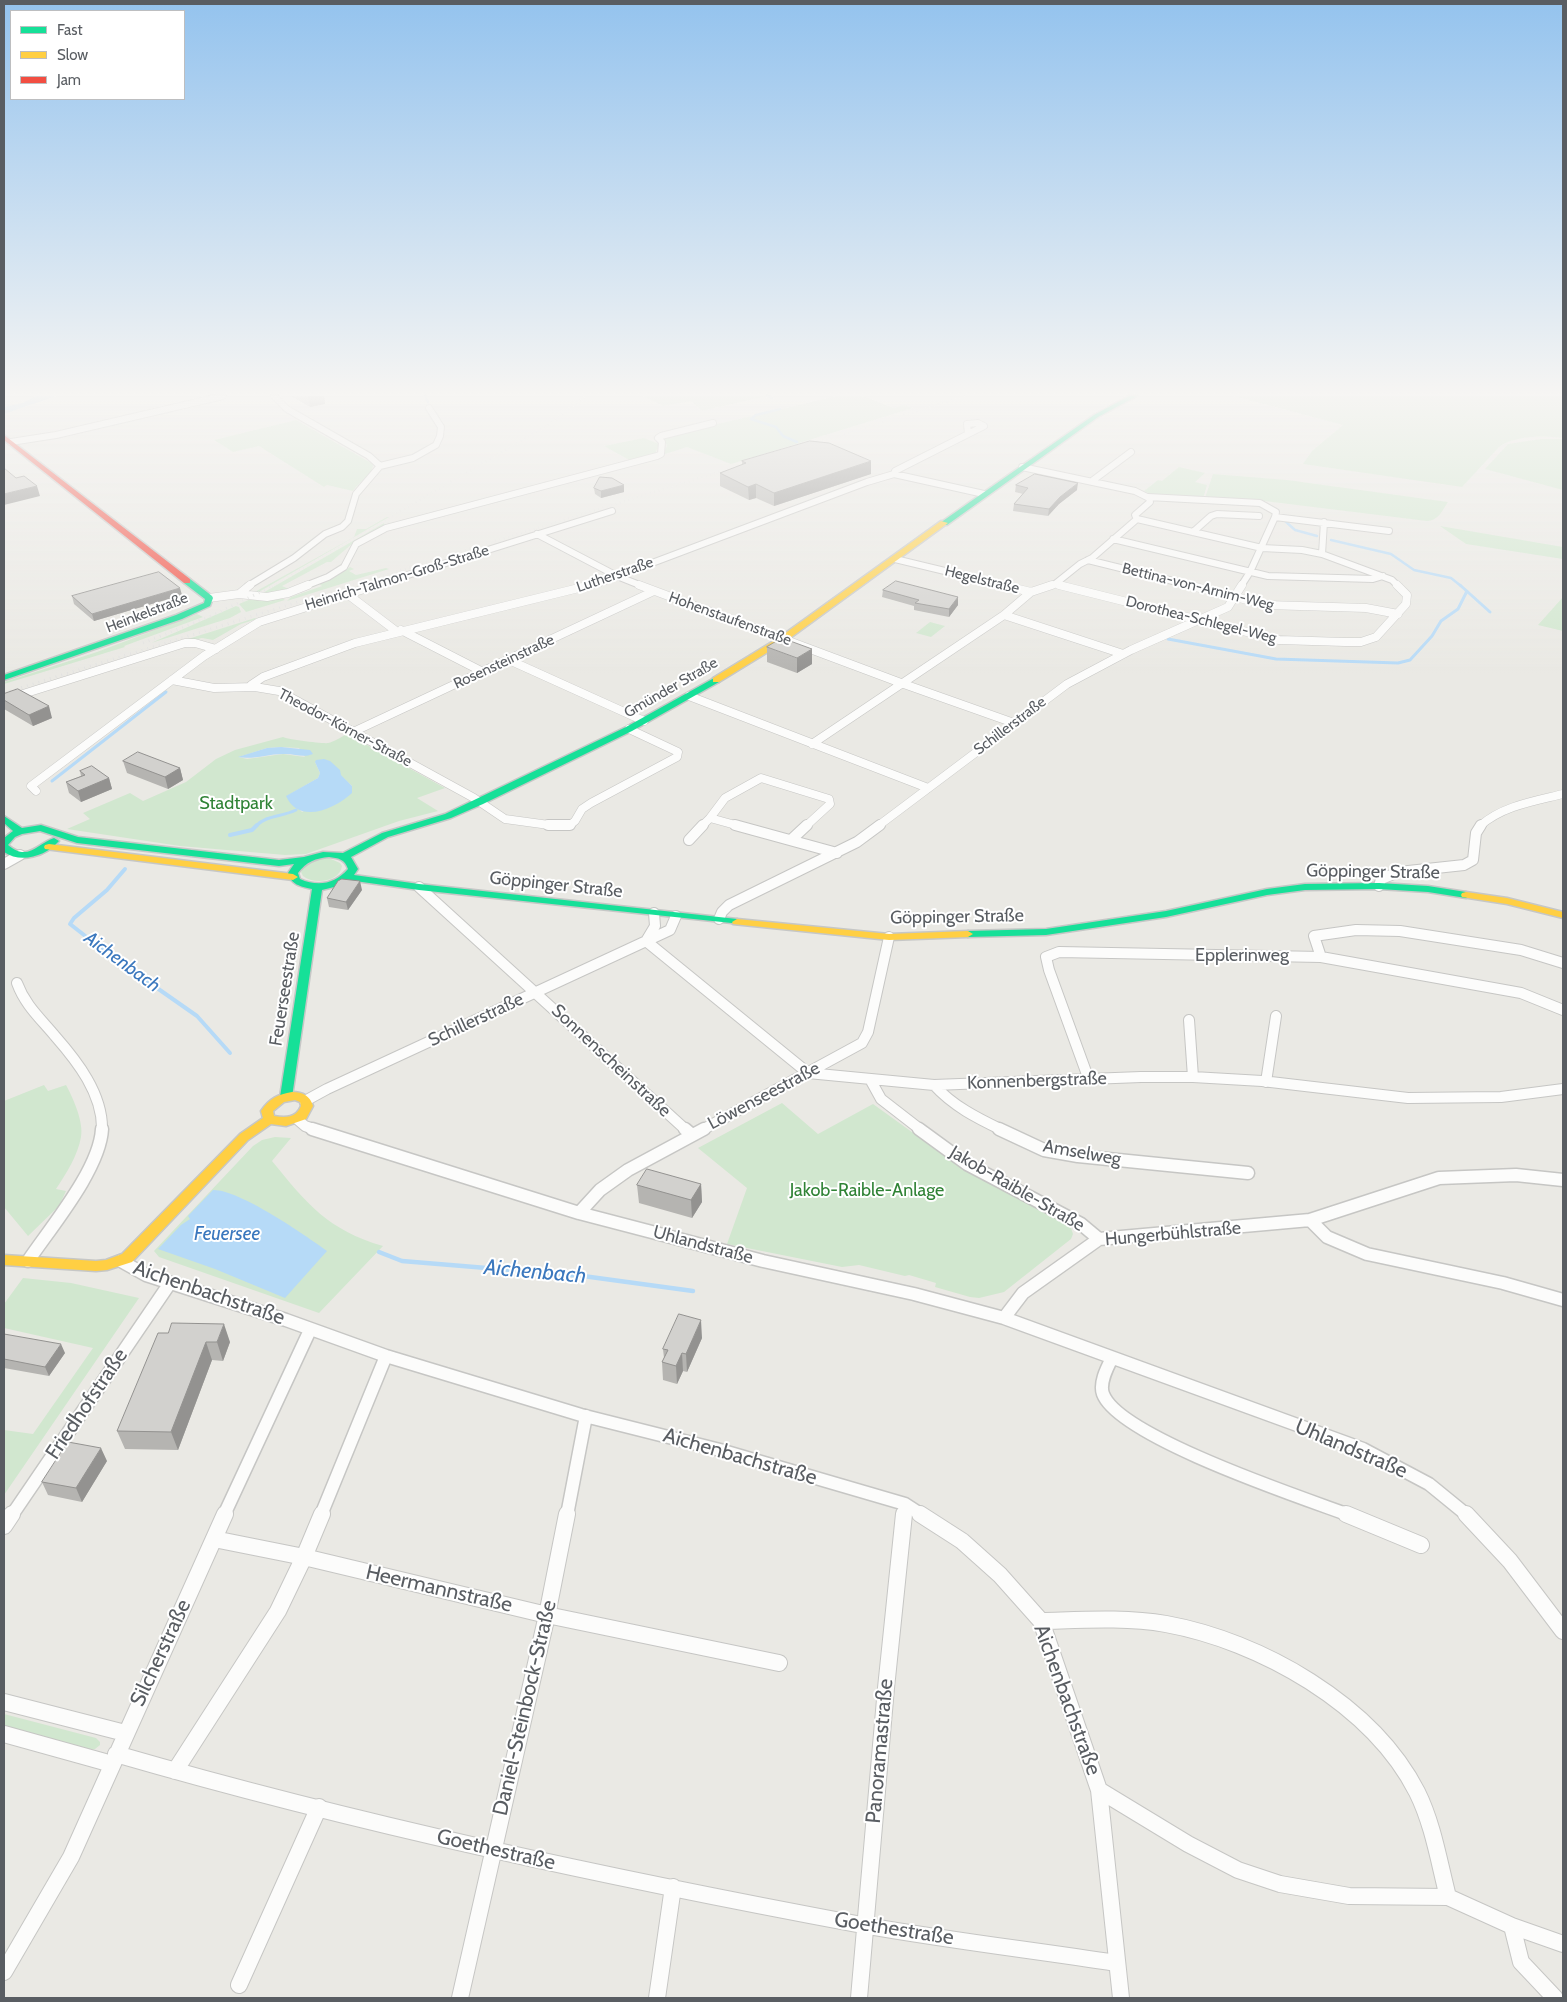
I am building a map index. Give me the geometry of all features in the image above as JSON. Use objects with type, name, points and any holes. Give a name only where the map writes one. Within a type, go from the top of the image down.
[{"type":"main road","points":[[70,489],[209,598]]},
{"type":"main road","name":"Gmünder Straße","points":[[344,857],[385,835],[448,816],[480,802],[629,729],[689,696],[783,639],[990,489]]},
{"type":"main road","name":"Heinkelstraße","points":[[4,678],[179,618],[204,607],[208,604],[209,598]]},
{"type":"main road","points":[[4,819],[20,831]]},
{"type":"main road","points":[[49,847],[293,877],[301,885],[317,887],[338,883],[348,877],[353,869],[353,864],[344,857],[320,855],[304,860],[269,862],[77,840],[54,834],[41,828],[20,831],[12,835],[4,846],[8,852],[20,855],[35,853],[49,847],[53,842],[54,834]]},
{"type":"main road","points":[[293,877],[295,868],[304,860]]},
{"type":"main road","name":"Göppinger Straße","points":[[348,877],[419,887],[676,916],[888,937],[1040,932],[1166,914],[1267,892],[1305,887],[1379,886],[1428,889],[1539,908],[1563,915]]},
{"type":"main road","name":"Feuerseestraße","points":[[286,1097],[314,924],[317,887]]},
{"type":"main road","points":[[297,1096],[306,1101],[306,1112],[298,1120],[280,1123],[269,1119],[267,1115],[269,1106],[279,1099],[297,1096]]},
{"type":"main road","points":[[121,1261],[135,1250],[254,1128],[269,1119]]},
{"type":"main road","name":"Aichenbachstraße","points":[[4,1260],[96,1266],[121,1261]]},
{"type":"street","name":"Heinkelstraße","points":[[209,598],[239,594],[242,590],[294,558],[311,543],[342,527],[348,521],[356,494],[360,489]]},
{"type":"street","points":[[239,594],[267,597],[288,594],[328,577],[344,567],[356,544],[386,528],[528,489]]},
{"type":"street","name":"Lutherstraße","points":[[251,686],[263,677],[314,657],[398,631],[576,590],[847,489]]},
{"type":"street","points":[[963,489],[984,494]]},
{"type":"street","points":[[1127,489],[1148,497],[1260,503],[1276,512],[1275,517],[1389,531]]},
{"type":"street","name":"Hegelstraße","points":[[895,558],[1031,592],[1055,584],[1088,560],[1137,519],[1135,515],[1150,502],[1148,497]]},
{"type":"street","name":"Heinrich-Talmon-Groß-Straße","points":[[34,789],[172,680],[216,649],[268,618],[612,511]]},
{"type":"street","points":[[1193,532],[1211,516],[1216,514],[1259,516]]},
{"type":"street","name":"Schillerstraße","points":[[719,919],[722,912],[729,905],[857,842],[1067,684],[1123,654],[1228,607],[1250,572],[1275,517]]},
{"type":"street","name":"Dorothea-Schlegel-Weg","points":[[1055,584],[1279,640],[1361,642],[1376,637],[1406,604],[1407,595],[1398,584],[1383,576],[1322,554],[1302,550],[1262,548],[1137,519]]},
{"type":"street","points":[[1322,554],[1324,522]]},
{"type":"street","points":[[1372,539],[1373,529]]},
{"type":"street","name":"Hohenstaufenstraße","points":[[537,534],[616,576],[901,683],[1014,723]]},
{"type":"street","points":[[1113,539],[1250,572],[1283,577],[1373,579],[1383,576]]},
{"type":"street","name":"Bettina-von-Arnim-Weg","points":[[1088,560],[1278,606],[1374,609],[1398,614]]},
{"type":"street","name":"Rosensteinstraße","points":[[353,732],[654,591]]},
{"type":"street","points":[[812,744],[1004,615],[1031,592]]},
{"type":"street","points":[[346,593],[398,631],[484,672]]},
{"type":"street","points":[[1004,615],[1123,654]]},
{"type":"street","points":[[4,700],[185,643],[195,643],[216,649]]},
{"type":"street","points":[[509,660],[644,721]]},
{"type":"street","name":"Theodor-Körner-Straße","points":[[172,680],[214,688],[268,687],[480,802],[505,819],[549,825],[570,825],[575,821],[582,809],[591,803],[677,757],[678,752],[629,729]]},
{"type":"street","points":[[689,696],[928,788]]},
{"type":"street","points":[[689,840],[710,818],[718,804],[736,790],[761,778],[829,799],[830,804],[792,839]]},
{"type":"street","points":[[1379,886],[1382,879],[1400,872],[1464,865],[1473,860],[1476,852],[1476,832],[1481,823],[1512,809],[1563,794]]},
{"type":"street","points":[[710,818],[792,839],[837,853]]},
{"type":"street","points":[[4,864],[20,855]]},
{"type":"street","name":"Sonnenscheinstraße","points":[[419,887],[692,1136]]},
{"type":"street","points":[[654,913],[655,926],[646,940],[808,1073]]},
{"type":"street","name":"Schillerstraße","points":[[306,1101],[326,1089],[670,930],[676,916]]},
{"type":"street","points":[[1321,957],[1314,936],[1356,930],[1391,931],[1521,950],[1563,963]]},
{"type":"street","name":"Löwenseestraße","points":[[579,1213],[600,1190],[628,1170],[862,1043],[868,1032],[888,937]]},
{"type":"street","name":"Epplerinweg","points":[[1089,1080],[1063,1013],[1046,957],[1059,952],[1321,957],[1521,993],[1563,1010]]},
{"type":"street","points":[[17,983],[20,995],[29,1008],[76,1061],[96,1098],[102,1122],[100,1146],[88,1172],[28,1262]]},
{"type":"street","points":[[1266,1082],[1276,1016]]},
{"type":"street","points":[[1189,1020],[1193,1077]]},
{"type":"street","name":"Konnenbergstraße","points":[[808,1073],[934,1085],[1193,1077],[1266,1082],[1408,1098],[1502,1097],[1563,1089]]},
{"type":"street","name":"Jakob-Raible-Straße","points":[[870,1079],[881,1099],[891,1108],[968,1164],[1082,1224],[1099,1240]]},
{"type":"street","name":"Amselweg","points":[[934,1085],[943,1095],[973,1116],[1044,1150],[1078,1156],[1248,1173]]},
{"type":"street","name":"Uhlandstraße","points":[[298,1120],[305,1126],[324,1134],[579,1213],[763,1260],[914,1294],[1004,1318],[1364,1449],[1409,1472],[1449,1500],[1477,1524],[1510,1562],[1563,1631]]},
{"type":"street","name":"Hungerbühlstraße","points":[[1004,1318],[1024,1294],[1067,1260],[1099,1240],[1310,1220],[1439,1178],[1516,1174],[1563,1180]]},
{"type":"street","points":[[1310,1220],[1328,1237],[1367,1254],[1503,1283],[1563,1300]]},
{"type":"street","name":"Aichenbachstraße","points":[[121,1261],[133,1270],[286,1320],[386,1356],[586,1416],[720,1450],[905,1504],[962,1541],[1000,1576],[1041,1621],[1099,1790],[1188,1844],[1238,1870],[1280,1884],[1349,1896],[1448,1897],[1512,1926],[1563,1944]]},
{"type":"street","name":"Friedhofstraße","points":[[4,1526],[170,1283]]},
{"type":"street","name":"Silcherstraße","points":[[4,1972],[71,1857],[125,1733],[301,1346],[310,1330]]},
{"type":"street","points":[[175,1771],[278,1611],[304,1557],[386,1356]]},
{"type":"street","points":[[1112,1358],[1103,1379],[1103,1394],[1115,1410],[1134,1424],[1189,1454],[1384,1528],[1421,1546]]},
{"type":"street","name":"Daniel-Steinbock-Straße","points":[[460,1998],[547,1615],[586,1416]]},
{"type":"street","name":"Panoramastraße","points":[[858,1998],[905,1504]]},
{"type":"street","name":"Heermannstraße","points":[[214,1539],[304,1557],[547,1615],[779,1663]]},
{"type":"street","points":[[1041,1621],[1120,1618],[1167,1624],[1216,1637],[1264,1656],[1315,1685],[1358,1717],[1396,1757],[1417,1791],[1428,1822],[1448,1897]]},
{"type":"street","points":[[4,1702],[125,1733]]},
{"type":"street","name":"Goethestraße","points":[[4,1734],[175,1771],[493,1851],[864,1925],[1116,1963]]},
{"type":"street","points":[[1099,1790],[1121,1998]]},
{"type":"street","points":[[239,1985],[319,1807]]},
{"type":"street","points":[[657,1998],[673,1887]]},
{"type":"street","points":[[1512,1926],[1521,1962],[1555,1998]]},
{"type":"green space","points":[[1146,489],[1206,489],[1203,499],[1151,495],[1144,491]]},
{"type":"green space","points":[[1208,489],[1356,489],[1448,502],[1437,517],[1427,521],[1248,499],[1205,498]]},
{"type":"green space","points":[[389,517],[257,593],[253,593],[354,537],[357,529],[366,529]]},
{"type":"green space","points":[[384,523],[385,526],[353,543],[331,562],[327,562],[282,586],[289,589],[282,592],[261,594]]},
{"type":"green space","points":[[1440,526],[1563,547],[1563,559],[1466,544]]},
{"type":"green space","points":[[350,567],[354,569],[349,571],[356,575],[386,568],[389,569],[287,601],[291,597],[322,586],[319,584],[330,580]]},
{"type":"green space","points":[[1563,597],[1563,631],[1538,625]]},
{"type":"green space","points":[[253,598],[282,598],[285,600],[246,612],[239,604]]},
{"type":"green space","points":[[236,606],[239,607],[241,612],[230,618],[151,643]]},
{"type":"green space","points":[[197,614],[203,617],[125,647],[4,684],[4,682],[97,652]]},
{"type":"green space","points":[[255,618],[257,619],[241,624],[213,640],[202,638],[156,649]]},
{"type":"green space","points":[[930,622],[945,626],[931,637],[916,633]]},
{"type":"green space","name":"Stadtpark","points":[[347,734],[445,788],[417,798],[438,811],[399,821],[306,854],[285,855],[180,846],[67,829],[90,819],[83,813],[130,793],[143,801],[186,782],[216,759],[235,750],[283,737],[328,743]],"holes":[[[267,748],[299,748],[305,757],[283,754],[247,759],[239,757]],[[315,762],[340,775],[352,786],[302,812],[287,796],[318,778],[320,773]]]},
{"type":"green space","points":[[331,859],[342,866],[337,876],[320,881],[303,876],[301,872],[303,868],[310,862]]},
{"type":"green space","points":[[44,1085],[48,1091],[66,1085],[75,1103],[82,1131],[68,1171],[56,1189],[66,1191],[59,1206],[28,1236],[4,1207],[4,1101]]},
{"type":"green space","name":"Jakob-Raible-Anlage","points":[[782,1103],[818,1134],[873,1104],[934,1148],[985,1181],[1066,1224],[1071,1228],[1073,1234],[1071,1239],[1004,1292],[979,1298],[935,1287],[936,1283],[909,1275],[905,1276],[859,1265],[842,1267],[727,1244],[747,1188],[698,1148]]},
{"type":"green space","points":[[275,1137],[291,1138],[272,1161],[308,1203],[320,1214],[347,1232],[383,1246],[319,1313],[159,1257],[154,1251],[253,1146],[262,1140]]},
{"type":"green space","points":[[23,1278],[71,1283],[139,1298],[4,1495],[4,1430],[33,1434],[93,1348],[4,1328],[4,1304]]},
{"type":"green space","points":[[4,1714],[96,1738],[100,1745],[90,1750],[4,1727]]},
{"type":"water","points":[[281,747],[310,750],[313,754],[306,756],[280,754],[250,758],[238,757],[267,748]]},
{"type":"water","points":[[324,759],[330,761],[340,770],[341,775],[352,786],[352,793],[327,809],[308,812],[299,810],[292,805],[286,796],[318,778],[320,773],[315,762],[316,760]]},
{"type":"water","name":"Feuersee","points":[[213,1190],[224,1192],[254,1204],[327,1251],[285,1298],[215,1269],[158,1249],[181,1225],[190,1219],[188,1216]]},
{"type":"building","points":[[4,489],[23,489],[4,494]]},
{"type":"building","points":[[767,489],[785,489],[774,493]]},
{"type":"building","points":[[1027,489],[1070,489],[1049,509],[1014,504]]},
{"type":"building","points":[[159,572],[180,588],[92,614],[72,596]]},
{"type":"building","points":[[896,581],[958,597],[949,609],[915,603],[919,600],[883,590]]},
{"type":"building","points":[[782,638],[812,649],[797,658],[767,647]]},
{"type":"building","points":[[18,689],[49,706],[29,715],[4,700],[4,694]]},
{"type":"building","points":[[138,752],[180,768],[165,777],[123,761]]},
{"type":"building","points":[[92,766],[109,778],[78,791],[66,782],[85,775],[80,771]]},
{"type":"building","points":[[342,879],[360,881],[346,902],[327,898],[338,881]]},
{"type":"building","points":[[647,1169],[701,1184],[691,1200],[637,1185]]},
{"type":"building","points":[[679,1314],[701,1320],[686,1354],[682,1353],[676,1366],[662,1362],[668,1350],[663,1349]]},
{"type":"building","points":[[172,1323],[224,1324],[217,1342],[206,1342],[171,1432],[117,1431],[158,1333],[168,1333]]},
{"type":"building","points":[[4,1334],[61,1344],[45,1367],[4,1359]]},
{"type":"building","points":[[68,1442],[101,1448],[76,1488],[42,1482]]},
{"type":"waterway","points":[[1285,521],[1295,530],[1317,536]]},
{"type":"waterway","points":[[1331,540],[1391,554],[1414,570],[1451,578],[1461,586]]},
{"type":"waterway","points":[[1460,585],[1467,591]]},
{"type":"waterway","points":[[1168,639],[1276,659],[1398,663],[1410,660],[1432,636],[1441,621],[1458,609],[1467,591]]},
{"type":"waterway","points":[[1467,591],[1490,612]]},
{"type":"waterway","name":"Aichenbach","points":[[52,781],[166,692]]},
{"type":"waterway","points":[[230,835],[252,830],[264,820],[296,810]]},
{"type":"waterway","name":"Aichenbach","points":[[125,869],[107,890],[74,918],[70,924],[107,953],[197,1016],[230,1053]]},
{"type":"waterway","name":"Aichenbach","points":[[379,1252],[402,1261],[583,1276],[693,1291]]},
{"type":"railway","points":[[272,586],[438,489]]},
{"type":"railway","points":[[349,586],[662,489]]},
{"type":"railway","points":[[143,643],[211,616],[275,585]]},
{"type":"railway","points":[[4,693],[353,585]]},
{"type":"traffic: fast","points":[[944,523],[992,489]]},
{"type":"traffic: fast","points":[[4,678],[179,617],[207,604],[209,598],[187,581]]},
{"type":"traffic: fast","points":[[344,857],[385,835],[448,816],[480,802],[629,729],[716,680]]},
{"type":"traffic: fast","points":[[4,819],[20,831]]},
{"type":"traffic: fast","points":[[4,844],[12,835],[20,831],[41,828],[77,840],[279,863],[304,860]]},
{"type":"traffic: fast","points":[[4,847],[10,852],[23,855],[43,849],[54,841]]},
{"type":"traffic: fast","points":[[329,854],[341,856],[350,861],[353,869],[348,876],[335,884],[319,887],[296,881],[293,873],[300,864],[318,855],[329,854]]},
{"type":"traffic: fast","points":[[348,877],[419,887],[737,922]]},
{"type":"traffic: fast","points":[[968,934],[1046,932],[1166,914],[1267,892],[1305,887],[1379,886],[1428,889],[1466,895]]},
{"type":"traffic: fast","points":[[286,1097],[317,887]]},
{"type":"traffic: slow","points":[[716,680],[783,639],[944,523]]},
{"type":"traffic: slow","points":[[49,847],[293,877]]},
{"type":"traffic: slow","points":[[1466,895],[1507,901],[1563,915]]},
{"type":"traffic: slow","points":[[737,922],[889,937],[968,934]]},
{"type":"traffic: slow","points":[[297,1096],[305,1100],[307,1106],[301,1116],[286,1122],[269,1119],[267,1111],[276,1101],[297,1096]]},
{"type":"traffic: slow","points":[[4,1260],[96,1266],[107,1265],[127,1258],[244,1137],[269,1119]]},
{"type":"traffic: jam","points":[[71,489],[187,581]]}]
